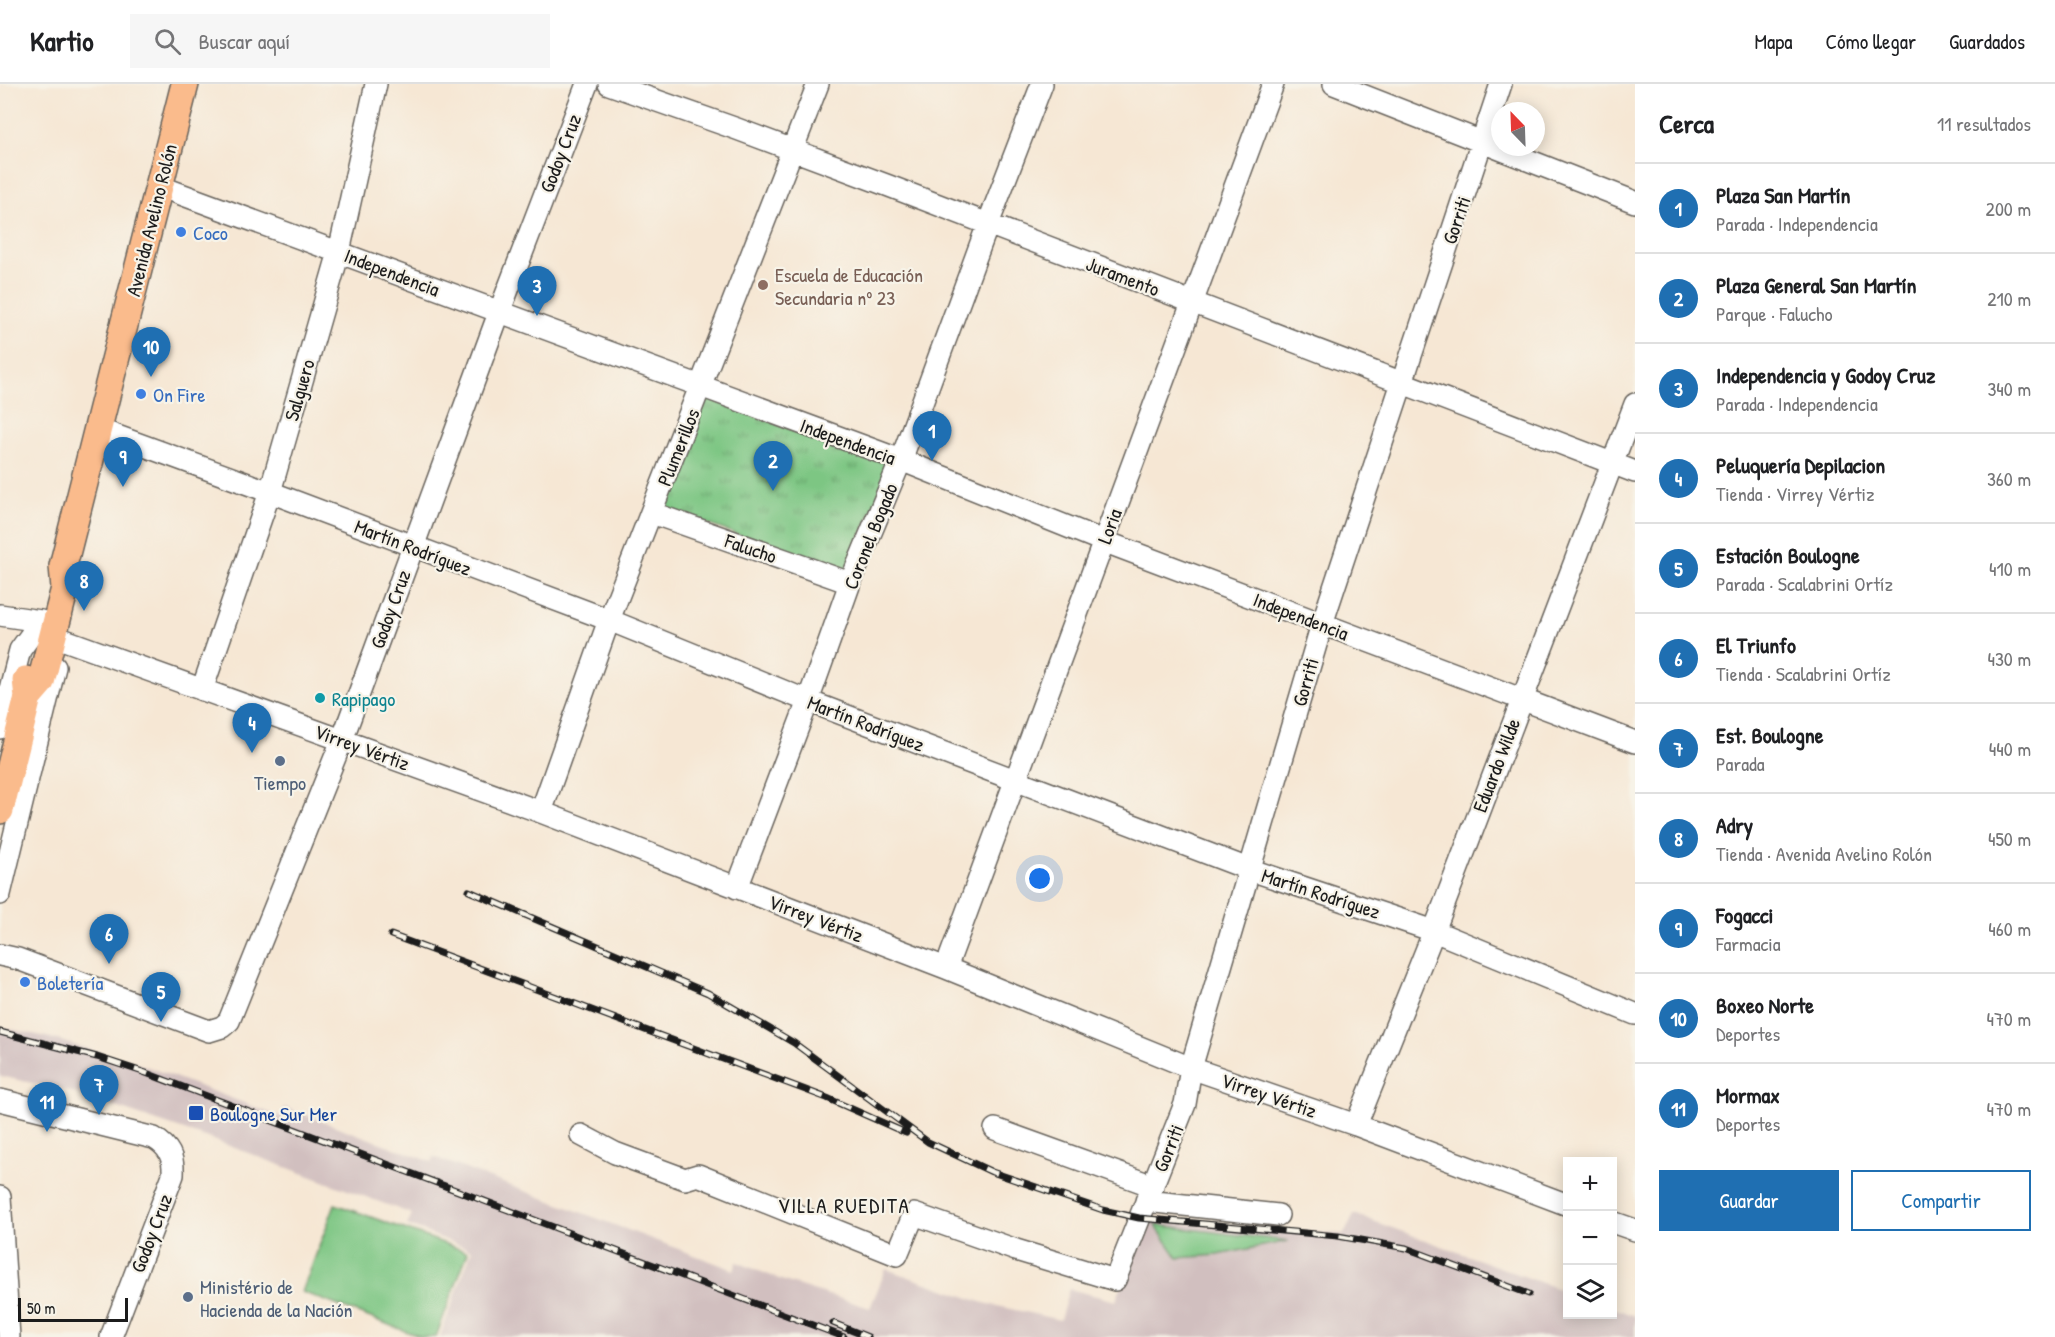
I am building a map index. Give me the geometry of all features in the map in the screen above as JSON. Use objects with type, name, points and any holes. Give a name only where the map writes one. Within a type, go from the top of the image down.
[{"type":"main road","name":"Avenida Avelino Rolón","points":[[0,810],[28,697],[40,682],[65,588],[63,566],[185,84]]},
{"type":"street","name":"Salguero","points":[[202,690],[270,492],[339,252],[376,84]]},
{"type":"street","name":"Godoy Cruz","points":[[0,955],[18,959],[209,1031],[222,1028],[229,1021],[342,740],[499,313],[587,84]]},
{"type":"street","name":"Juramento","points":[[609,84],[737,129],[1635,472]]},
{"type":"street","name":"Plumerillos","points":[[541,812],[609,620],[702,387],[818,84]]},
{"type":"street","name":"Coronel Bogado","points":[[737,888],[850,583],[902,460],[1042,84]]},
{"type":"street","name":"Loria","points":[[946,968],[1273,84]]},
{"type":"street","points":[[1334,84],[1635,202]]},
{"type":"street","name":"Gorriti","points":[[581,1135],[615,1153],[685,1179],[698,1175],[897,1255],[914,1214],[1016,1250],[1115,1280],[1185,1104],[1191,1068],[1322,624],[1501,84]]},
{"type":"street","name":"Independencia","points":[[159,186],[902,460],[1103,541],[1635,742]]},
{"type":"street","name":"Eduardo Wilde","points":[[1356,1125],[1434,930],[1635,404]]},
{"type":"street","name":"Martín Rodríguez","points":[[98,429],[609,620],[808,701],[1251,870],[1434,930],[1635,1014]]},
{"type":"street","name":"Falucho","points":[[651,513],[850,583]]},
{"type":"street","name":"Virrey Vértiz","points":[[0,615],[53,628],[202,690],[541,812],[946,968],[1191,1068],[1356,1125],[1563,1203]]},
{"type":"street","name":"Avenida Avelino Rolón","points":[[0,728],[20,650],[53,628]]},
{"type":"street","name":"Avenida Avelino Rolón","points":[[0,894],[53,628]]},
{"type":"street","name":"Godoy Cruz","points":[[0,1100],[154,1138],[164,1144],[170,1152],[174,1163],[173,1174],[111,1337]]},
{"type":"street","points":[[995,1129],[1150,1194],[1278,1215]]},
{"type":"street","points":[[0,1197],[9,1337]]},
{"type":"street","points":[[1617,1223],[1635,1230]]},
{"type":"shaded area","points":[[0,1027],[47,1037],[145,1066],[281,1117],[284,1107],[432,1162],[434,1157],[734,1270],[737,1262],[784,1281],[870,1308],[886,1269],[984,1303],[1060,1320],[1069,1289],[1116,1301],[1145,1221],[1344,1234],[1354,1214],[1563,1291],[1563,1319],[1617,1319],[1617,1309],[1635,1316],[1635,1337],[440,1337],[472,1250],[407,1225],[412,1214],[205,1137],[68,1091],[0,1076]]},
{"type":"green space","points":[[703,397],[885,463],[888,475],[845,573],[659,507]]},
{"type":"green space","points":[[335,1204],[468,1252],[436,1337],[421,1337],[302,1292]]},
{"type":"green space","points":[[1155,1225],[1288,1241],[1218,1255],[1178,1258]]},
{"type":"railway","points":[[469,891],[708,993],[794,1043],[928,1142],[992,1172],[1103,1210],[1139,1218],[1338,1236],[1406,1248],[1529,1294]]},
{"type":"railway","points":[[391,935],[827,1098],[906,1133]]},
{"type":"railway","points":[[0,1032],[97,1057],[146,1073],[844,1337]]},
{"type":"railway","points":[[833,1323],[868,1337]]},
{"type":"place","name":"Coco","points":[[181,232]]},
{"type":"place","name":"Escuela de Educación Secundaria nº 23","points":[[763,285]]},
{"type":"place","name":"Independencia y Godoy Cruz","points":[[537,316]]},
{"type":"place","name":"Boxeo Norte","points":[[151,377]]},
{"type":"place","name":"On Fire","points":[[141,394]]},
{"type":"place","name":"Plaza San Martín","points":[[932,461]]},
{"type":"place","name":"Fogacci","points":[[123,487]]},
{"type":"place","name":"Plaza General San Martín","points":[[773,491]]},
{"type":"place","name":"Adry","points":[[84,611]]},
{"type":"place","name":"Rapipago","points":[[320,698]]},
{"type":"place","name":"Peluquería Depilacion","points":[[252,753]]},
{"type":"place","name":"Tiempo","points":[[280,761]]},
{"type":"place","name":"El Triunfo","points":[[109,964]]},
{"type":"place","name":"Boletería","points":[[25,982]]},
{"type":"place","name":"Estación Boulogne","points":[[161,1022]]},
{"type":"place","name":"Boulogne Sur Mer","points":[[196,1113]]},
{"type":"place","name":"Est. Boulogne","points":[[99,1115]]},
{"type":"place","name":"Mormax","points":[[47,1132]]},
{"type":"place","name":"Ministério de Hacienda de la Nación","points":[[188,1297]]},
{"type":"district","name":"VILLA RUEDITA","points":[[844,1205]]}]
